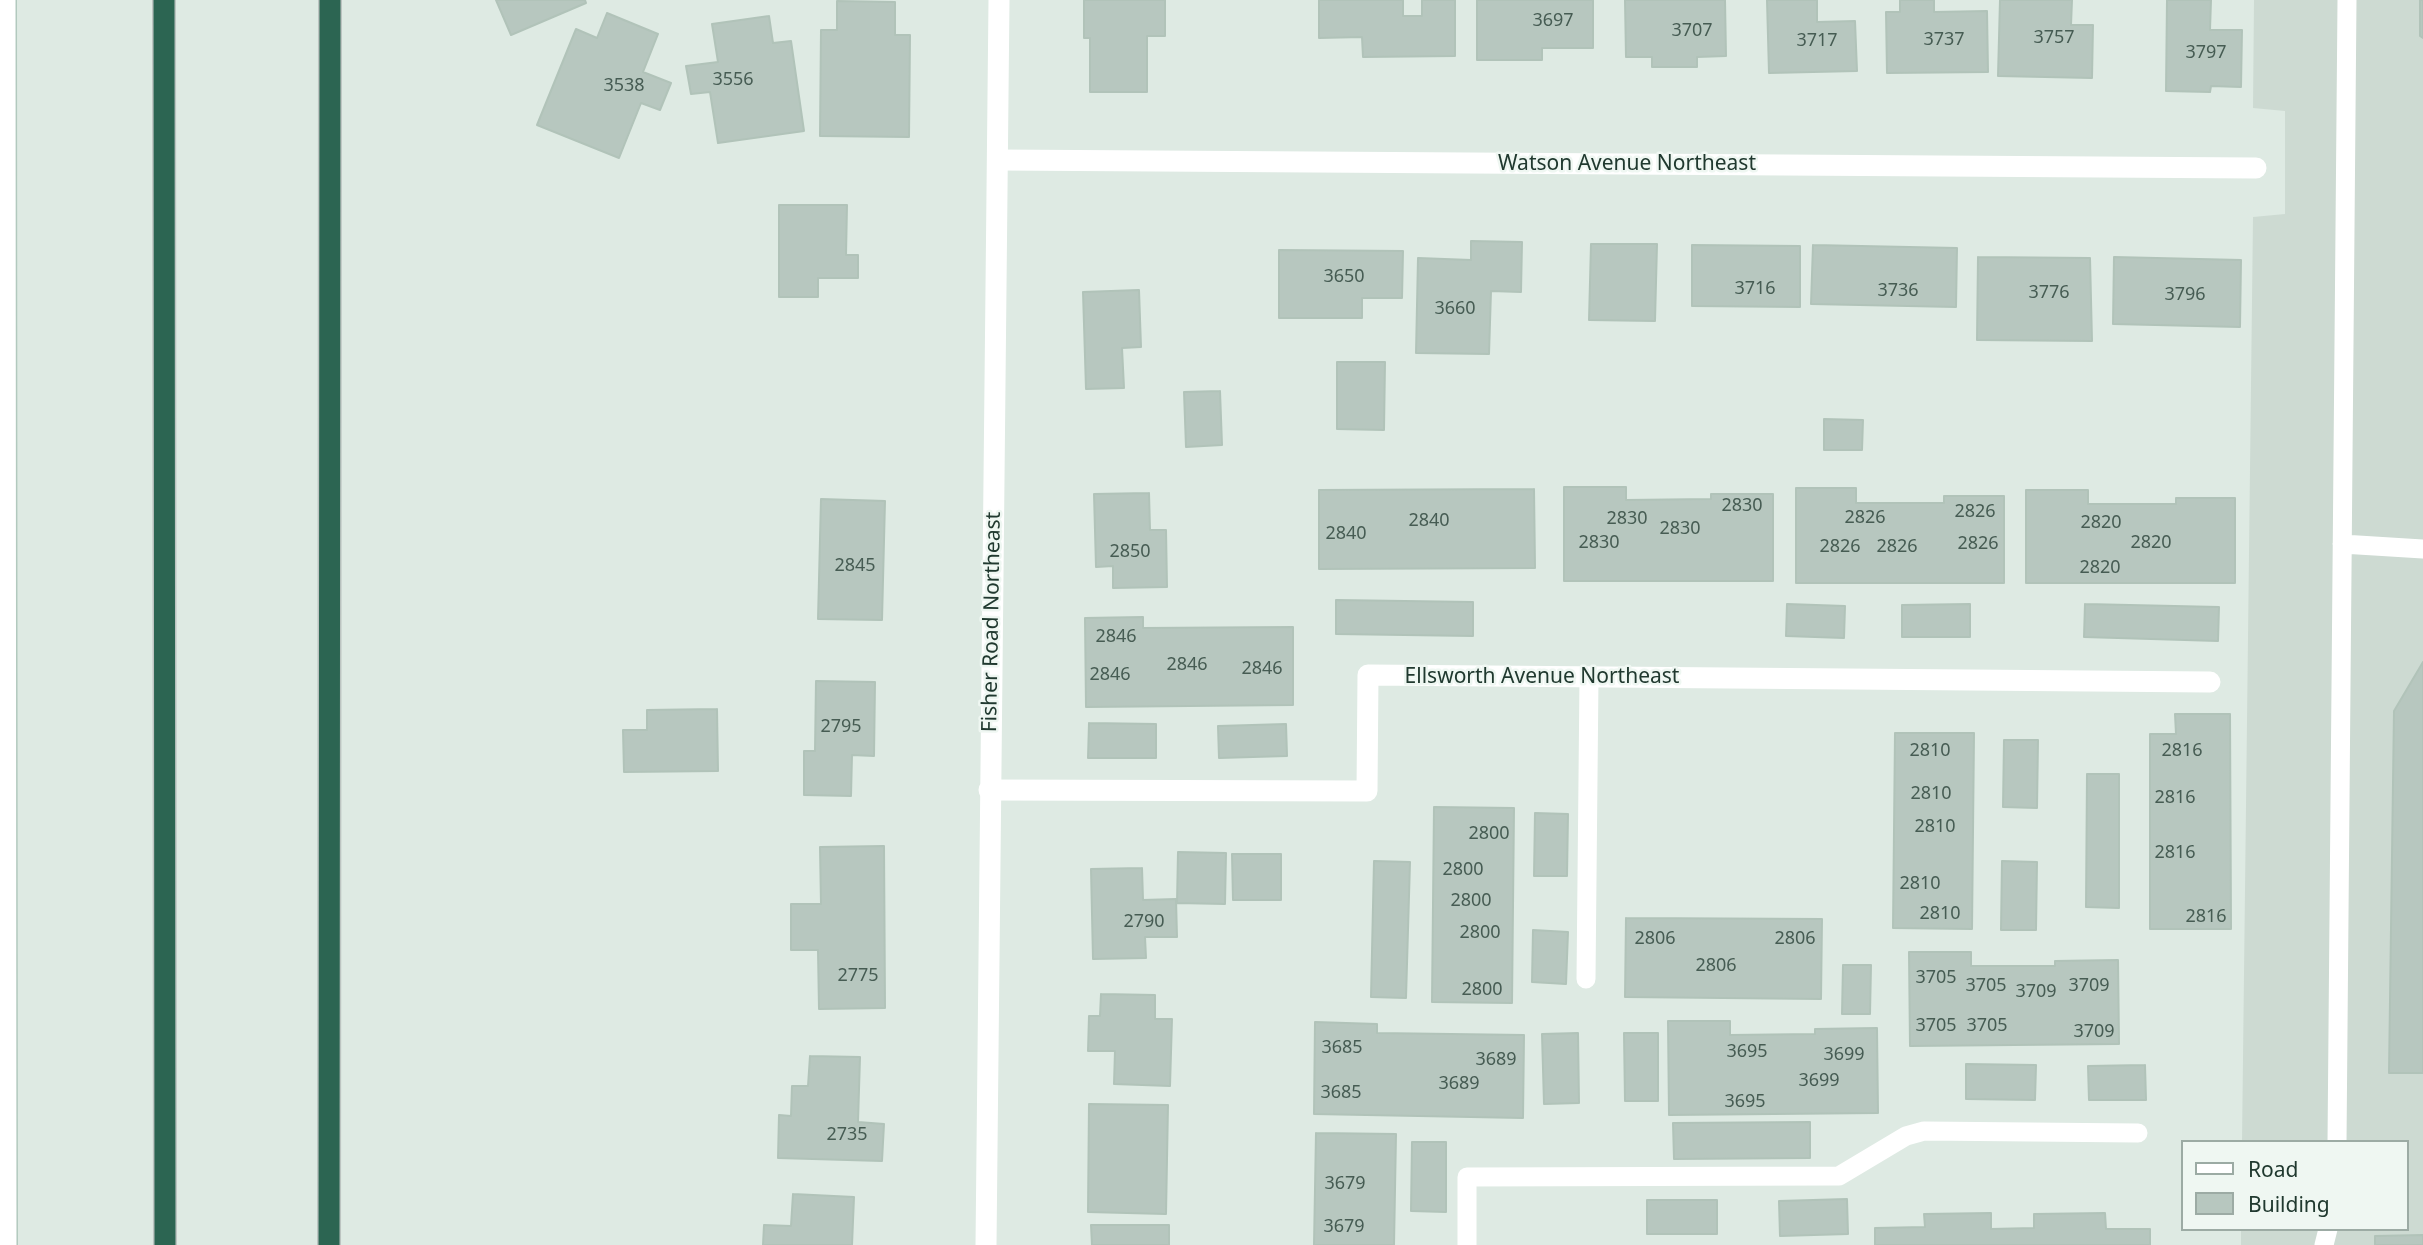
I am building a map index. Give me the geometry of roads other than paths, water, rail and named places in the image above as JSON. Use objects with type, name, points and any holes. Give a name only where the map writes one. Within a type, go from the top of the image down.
[{"type":"highway","points":[[164,0],[165,1245]]},
{"type":"highway","points":[[329,1245],[330,0]]},
{"type":"street","points":[[5,0],[2,514],[6,1245]]},
{"type":"street","name":"Fisher Road Northeast","points":[[986,1245],[999,0]]},
{"type":"street","name":"Watson Avenue Northeast","points":[[998,160],[2256,168]]},
{"type":"street","name":"Ellsworth Avenue Northeast","points":[[989,790],[1367,792],[1368,676],[2210,682]]},
{"type":"lane","points":[[2337,1140],[2347,0]]},
{"type":"lane","points":[[2342,544],[2423,549]]},
{"type":"lane","points":[[1586,979],[1589,677]]},
{"type":"lane","points":[[1467,1245],[1467,1177],[1839,1176],[1906,1136],[1924,1131],[2138,1133]]}]
